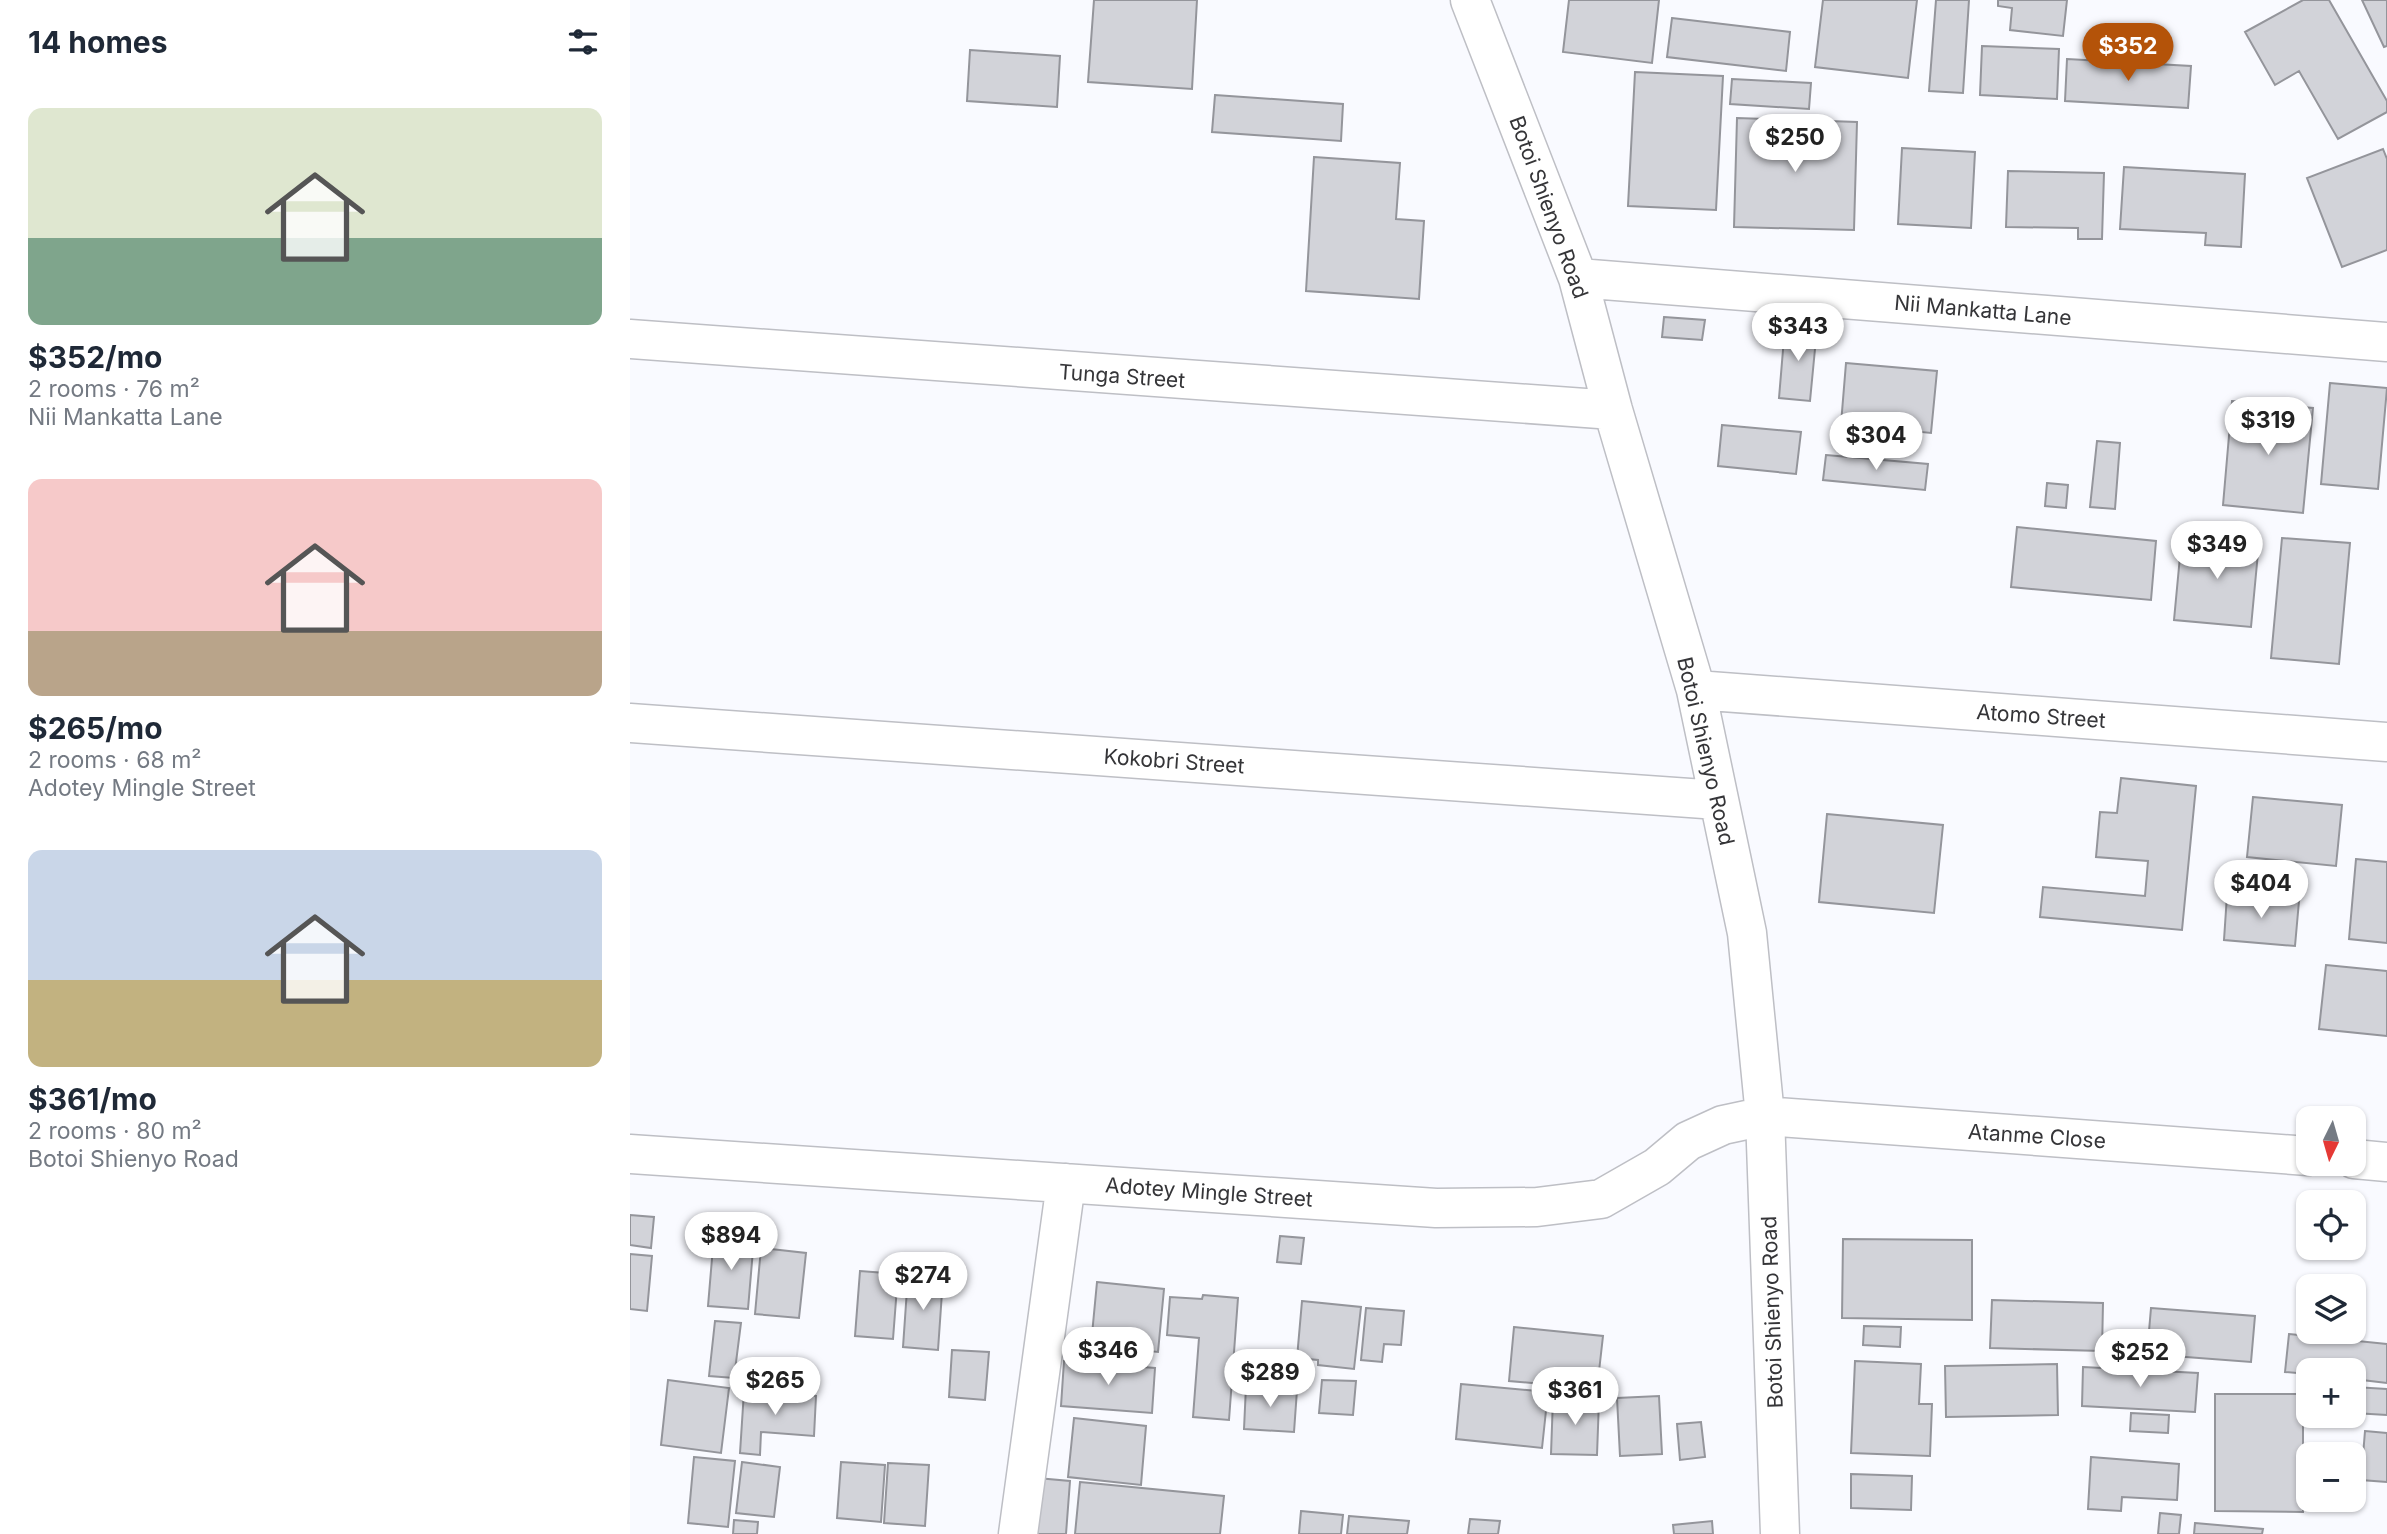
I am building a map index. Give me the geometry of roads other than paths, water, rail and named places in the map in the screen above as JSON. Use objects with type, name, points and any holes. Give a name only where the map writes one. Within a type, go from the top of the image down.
[{"type":"street","name":"Botoi Shienyo Road","points":[[1469,0],[1578,278],[1696,690],[1747,933],[1765,1116],[1780,1534]]},
{"type":"street","name":"Nii Mankatta Lane","points":[[1578,278],[2387,342]]},
{"type":"street","name":"Tunga Street","points":[[630,339],[1614,410]]},
{"type":"street","name":"Atomo Street","points":[[1696,690],[2387,742]]},
{"type":"street","name":"Kokobri Street","points":[[630,723],[1718,800]]},
{"type":"street","name":"Atanme Close","points":[[1765,1116],[2296,1155]]},
{"type":"street","name":"Adotey Mingle Street","points":[[630,1154],[1436,1208],[1537,1207],[1601,1199],[1657,1167],[1688,1141],[1723,1125],[1765,1116]]},
{"type":"street","points":[[2366,1160],[2387,1161]]},
{"type":"street","points":[[1018,1534],[1066,1183]]}]
